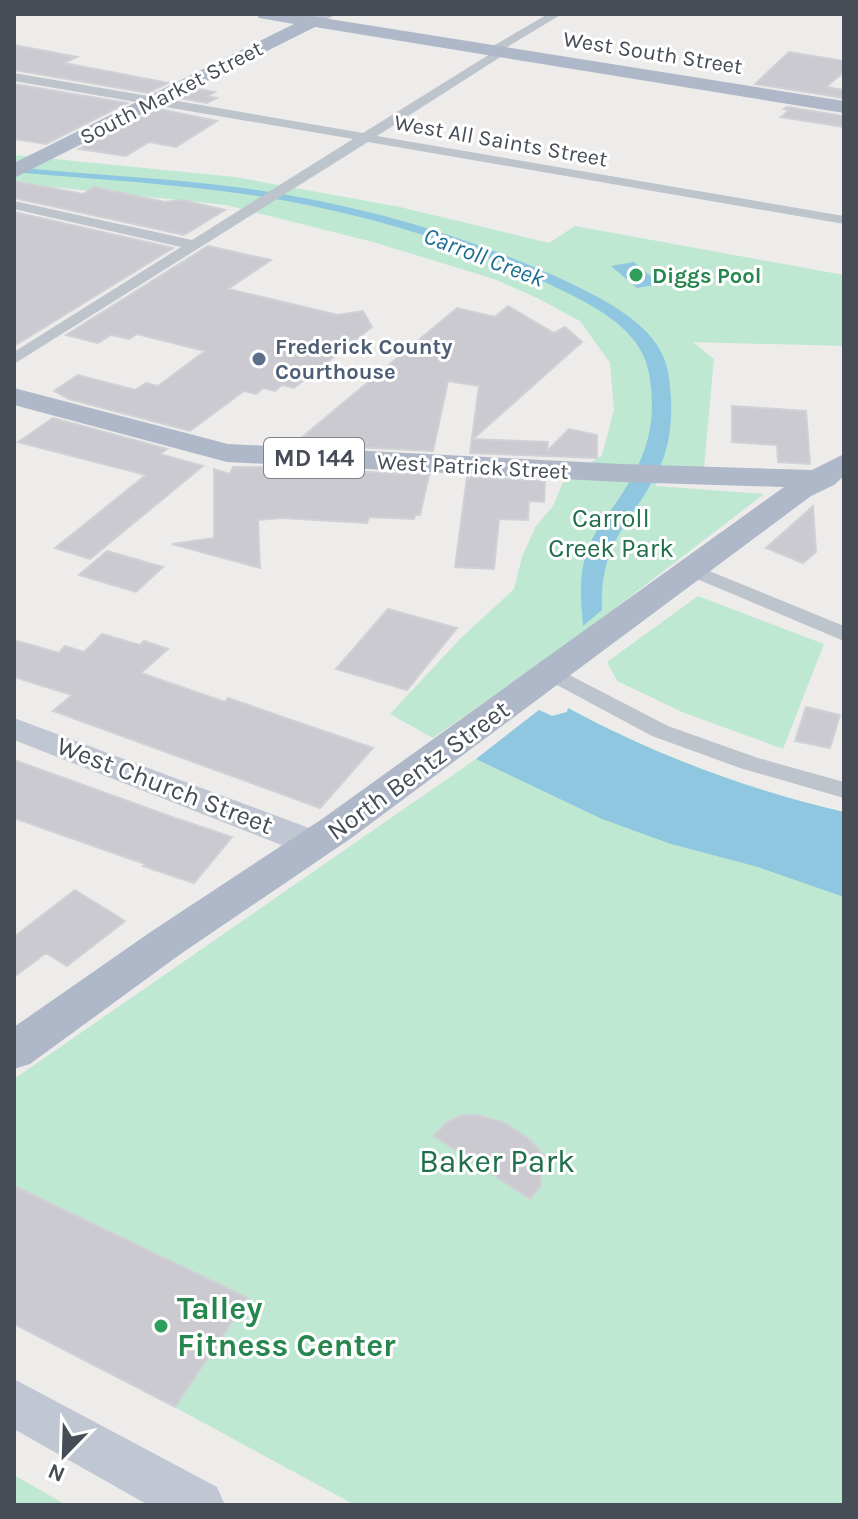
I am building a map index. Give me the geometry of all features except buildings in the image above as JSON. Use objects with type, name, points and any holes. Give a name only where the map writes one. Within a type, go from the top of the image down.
[{"type":"main road","name":"West South Street","points":[[265,14],[320,18],[496,52],[844,107]]},
{"type":"main road","name":"South Market Street","points":[[19,168],[320,18]]},
{"type":"main road","name":"West Patrick Street","points":[[14,396],[227,453],[676,475],[835,474]]},
{"type":"main road","name":"North Bentz Street","points":[[14,1051],[167,942],[315,844],[692,570],[835,474]]},
{"type":"street","points":[[14,359],[556,14]]},
{"type":"street","name":"West All Saints Street","points":[[14,77],[844,220]]},
{"type":"street","points":[[14,205],[193,245]]},
{"type":"street","points":[[692,570],[844,634]]},
{"type":"street","points":[[552,673],[660,731],[749,763],[844,790]]},
{"type":"street","name":"West Church Street","points":[[14,728],[315,844]]},
{"type":"street","points":[[14,1402],[199,1505]]},
{"type":"green space","name":"Carroll Creek Park","points":[[14,155],[235,177],[400,207],[549,243],[575,226],[844,275],[844,346],[693,342],[714,359],[704,468],[658,467],[656,486],[764,494],[579,636],[433,738],[390,714],[460,639],[514,589],[522,557],[536,526],[553,506],[563,482],[602,455],[614,410],[610,363],[580,321],[494,279],[373,242],[226,205],[14,183]]},
{"type":"green space","points":[[698,596],[824,644],[783,749],[682,712],[617,681],[607,662]]},
{"type":"green space","name":"Baker Park","points":[[568,708],[634,741],[703,769],[773,793],[844,812],[844,1505],[355,1505],[14,1320],[14,1079],[476,759],[539,710],[553,716],[567,712]]},
{"type":"green space","points":[[14,1475],[66,1505],[14,1505]]},
{"type":"water","points":[[14,167],[219,185],[353,208],[484,247],[583,289],[629,317],[655,341],[663,356],[671,394],[670,429],[662,462],[613,546],[603,585],[602,610],[583,626],[581,587],[585,558],[600,525],[642,457],[652,409],[649,373],[644,356],[624,329],[610,318],[579,299],[509,266],[427,236],[342,213],[213,190],[14,172]]},
{"type":"water","name":"Diggs Pool","points":[[634,262],[660,284],[637,288],[611,266]]},
{"type":"water","points":[[568,708],[668,756],[737,782],[844,812],[844,897],[758,867],[671,844],[602,819],[476,759],[539,710],[552,716],[567,712]]},
{"type":"place","name":"Diggs Pool","points":[[636,275]]},
{"type":"place","name":"Frederick County Courthouse","points":[[259,359]]},
{"type":"place","name":"Talley Fitness Center","points":[[161,1326]]},
{"type":"water label","name":"Carroll Creek","points":[[484,257]]}]
